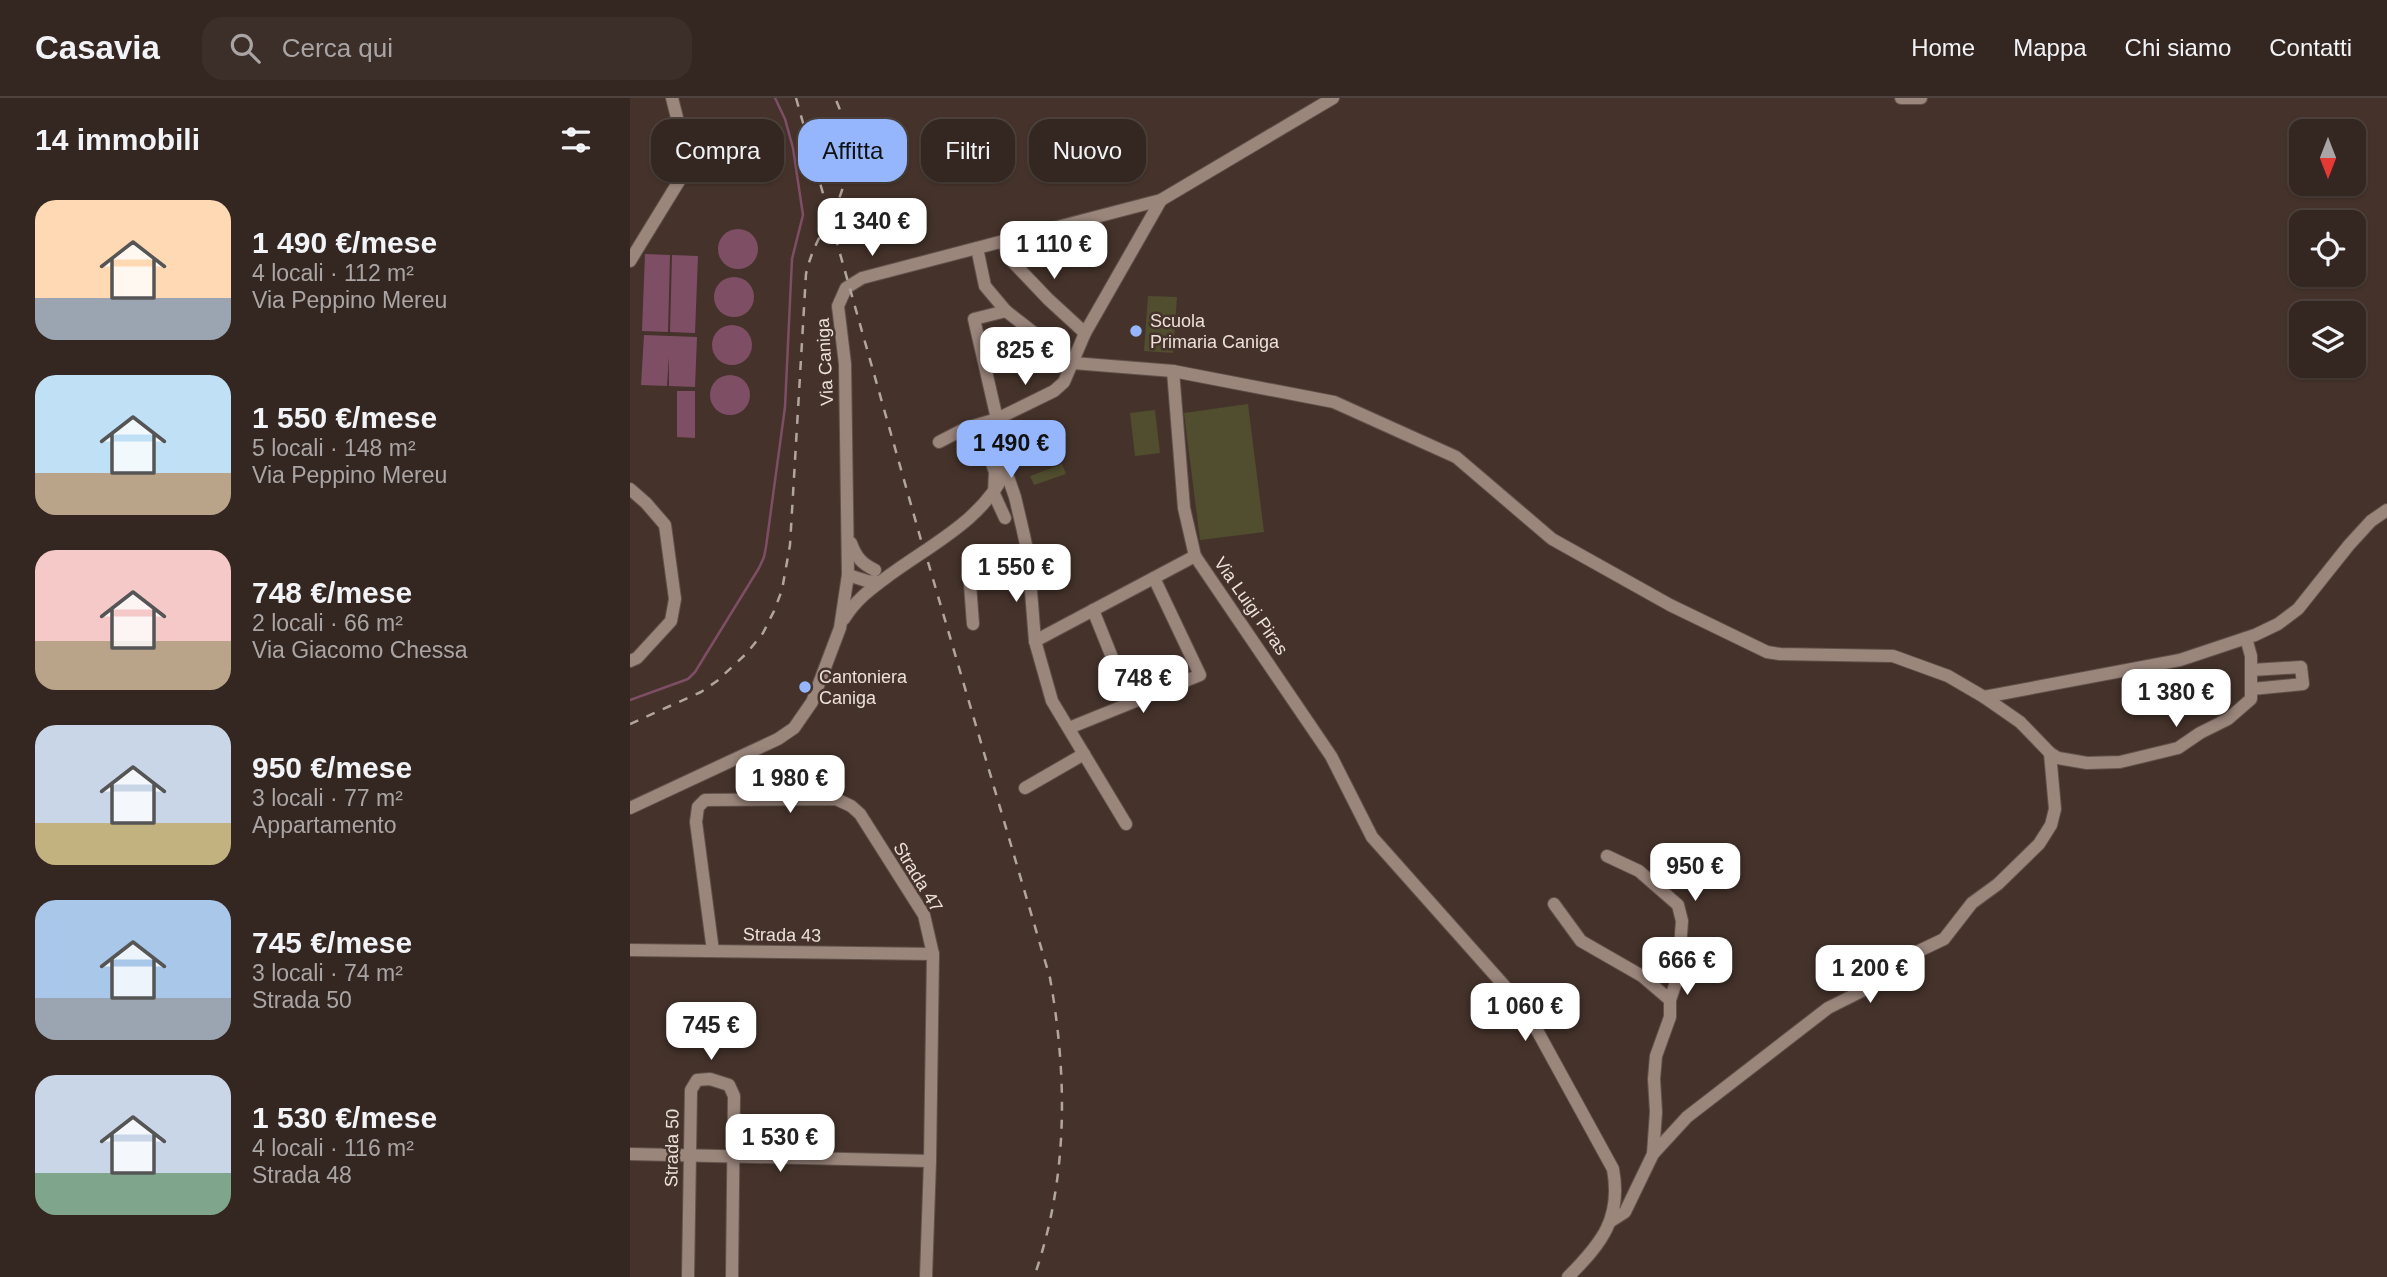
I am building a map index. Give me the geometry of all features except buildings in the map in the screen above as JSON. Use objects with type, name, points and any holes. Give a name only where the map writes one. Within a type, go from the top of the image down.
[{"type":"street","points":[[630,261],[684,173],[688,161],[672,98]]},
{"type":"street","name":"Via Caniga","points":[[630,808],[778,738],[794,728],[811,702],[839,628],[848,575],[845,364],[838,306],[849,284],[862,278],[1161,201],[1333,98]]},
{"type":"street","points":[[1901,98],[1920,98]]},
{"type":"street","points":[[939,442],[1054,391],[1063,382],[1085,332],[1161,201]]},
{"type":"street","points":[[1003,241],[1009,258],[1048,299],[1085,332]]},
{"type":"street","points":[[978,248],[985,286],[1006,311],[1073,363],[1173,371],[1334,402],[1439,448],[1474,470],[1552,539],[1670,605],[1767,652],[1893,656],[1948,676],[1984,696],[2020,722],[2050,753],[2059,758],[2087,763],[2120,762],[2178,748],[2228,719],[2251,699],[2251,656],[2246,638]]},
{"type":"street","points":[[1005,518],[994,494],[995,472],[974,319],[1006,311]]},
{"type":"street","name":"Via Luigi Piras","points":[[1173,371],[1184,508],[1195,556],[1324,744],[1372,837],[1509,991],[1533,1023],[1613,1169],[1616,1206],[1610,1221]]},
{"type":"street","points":[[988,422],[1006,470],[1025,540],[1035,641],[1052,701],[1126,824]]},
{"type":"street","points":[[848,575],[877,576],[896,570],[974,515],[994,494],[1006,470]]},
{"type":"street","points":[[630,489],[665,525],[675,599],[671,621],[630,661]]},
{"type":"street","points":[[994,494],[1000,493],[1016,505]]},
{"type":"street","points":[[1984,696],[2180,660],[2246,638],[2278,624],[2298,609],[2349,544],[2371,521],[2387,510]]},
{"type":"street","points":[[974,515],[1005,518],[1025,540]]},
{"type":"street","points":[[846,529],[855,555],[877,576]]},
{"type":"street","points":[[1035,641],[1195,556]]},
{"type":"street","points":[[973,624],[969,571],[1029,565]]},
{"type":"street","points":[[839,628],[851,607],[877,576]]},
{"type":"street","points":[[1069,728],[1200,675],[1154,578]]},
{"type":"street","points":[[1093,610],[1130,702]]},
{"type":"street","points":[[2252,670],[2301,667],[2303,684],[2252,689]]},
{"type":"street","points":[[1568,1277],[1601,1239],[1610,1221],[1625,1212],[1653,1154],[1687,1117],[1828,1008],[1868,988],[1898,961],[1944,939],[1972,903],[1998,884],[2039,844],[2051,825],[2055,809],[2050,753]]},
{"type":"street","points":[[1025,788],[1084,754]]},
{"type":"street","name":"Strada 47","points":[[713,951],[696,822],[698,807],[705,800],[836,799],[860,814],[924,915],[933,954],[926,1277]]},
{"type":"street","points":[[1607,856],[1639,871],[1678,905],[1682,921],[1678,976],[1670,1000],[1670,1017],[1656,1056],[1653,1154]]},
{"type":"street","points":[[1554,904],[1581,941],[1642,976],[1670,1000]]},
{"type":"street","name":"Strada 43","points":[[630,950],[933,954]]},
{"type":"street","name":"Strada 50","points":[[688,1277],[691,1090],[697,1080],[710,1079],[729,1085],[734,1096],[732,1277]]},
{"type":"street","points":[[630,1154],[930,1161]]},
{"type":"shaded area","points":[[738,229],[746,230],[752,235],[757,241],[757,257],[752,263],[746,268],[738,269],[730,268],[724,263],[719,257],[718,249],[719,241],[724,235],[730,230]]},
{"type":"shaded area","points":[[645,254],[670,255],[668,332],[642,331]]},
{"type":"shaded area","points":[[672,255],[698,256],[695,333],[670,332]]},
{"type":"shaded area","points":[[734,277],[742,278],[748,283],[753,289],[753,305],[748,311],[742,316],[734,317],[726,316],[720,311],[715,305],[714,297],[715,289],[720,283],[726,278]]},
{"type":"shaded area","points":[[1148,296],[1177,297],[1173,353],[1144,351]]},
{"type":"shaded area","points":[[732,325],[740,326],[746,331],[751,337],[751,353],[746,359],[740,364],[732,365],[724,364],[718,359],[713,353],[712,345],[713,337],[718,331],[724,326]]},
{"type":"shaded area","points":[[644,335],[697,337],[695,387],[669,386],[669,356],[667,386],[641,385]]},
{"type":"shaded area","points":[[730,375],[738,376],[744,381],[749,387],[749,403],[744,409],[738,414],[730,415],[722,414],[716,409],[711,403],[710,395],[711,387],[716,381],[722,376]]},
{"type":"shaded area","points":[[677,391],[695,391],[695,438],[677,437]]},
{"type":"shaded area","points":[[1248,404],[1264,532],[1200,540],[1184,413]]},
{"type":"shaded area","points":[[1155,410],[1160,453],[1135,456],[1130,413]]},
{"type":"shaded area","points":[[1062,464],[1066,474],[1034,485],[1030,476]]},
{"type":"waterway","points":[[630,700],[688,679],[695,672],[764,557],[785,407],[792,259],[803,215],[793,148],[785,119],[775,98]]},
{"type":"railway","points":[[796,98],[921,540]]},
{"type":"railway","points":[[630,724],[701,692],[717,681],[747,653],[763,633],[782,590],[790,545],[806,274],[814,250],[839,200],[848,156],[845,127],[835,98]]},
{"type":"railway","points":[[928,562],[1050,978],[1056,1016],[1062,1091],[1059,1166],[1045,1240],[1034,1277]]},
{"type":"place","name":"Scuola Primaria Caniga","points":[[1136,331]]},
{"type":"place","name":"Cantoniera Caniga","points":[[805,687]]}]
